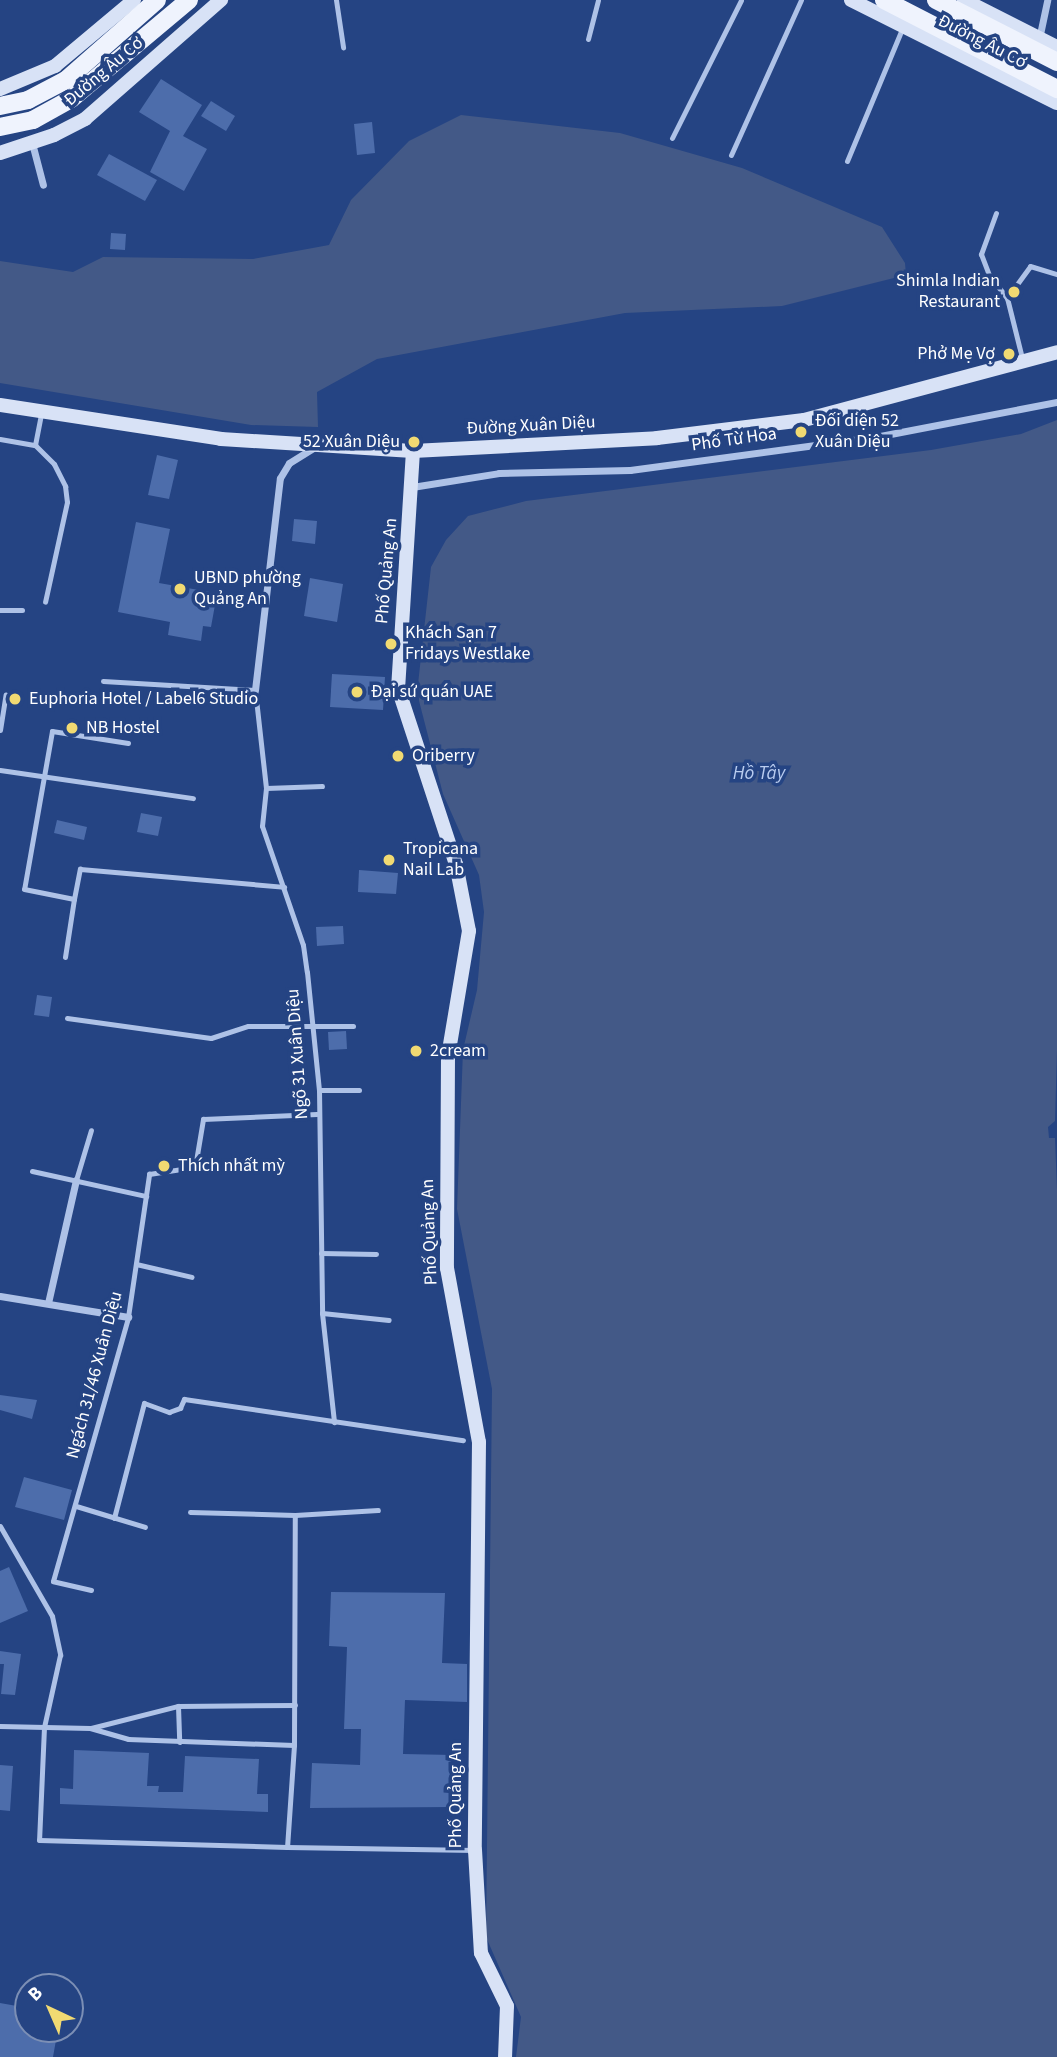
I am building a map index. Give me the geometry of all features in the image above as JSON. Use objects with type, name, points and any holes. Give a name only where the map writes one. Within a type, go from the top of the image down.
[{"type":"main road","name":"Đường Âu Cơ","points":[[0,106],[28,100],[66,80],[157,0]]},
{"type":"main road","name":"Đường Âu Cơ","points":[[0,127],[33,120],[71,99],[190,0]]},
{"type":"main road","name":"Đường Âu Cơ","points":[[936,0],[1057,62]]},
{"type":"main road","name":"Đường Âu Cơ","points":[[887,1],[1057,89]]},
{"type":"street","name":"Đường Âu Cơ","points":[[0,89],[55,66],[134,0]]},
{"type":"street","name":"Đường Âu Cơ","points":[[0,152],[31,143],[85,119],[221,0]]},
{"type":"street","name":"Đường Âu Cơ","points":[[851,0],[1057,103]]},
{"type":"street","name":"Đường Âu Cơ","points":[[964,0],[1057,47]]},
{"type":"street","points":[[1040,38],[1046,0]]},
{"type":"street","points":[[31,143],[43,185]]},
{"type":"street","name":"Đường Xuân Diệu","points":[[0,405],[314,448],[413,451],[657,438],[804,420],[1057,352]]},
{"type":"street","name":"Phố Từ Hoa","points":[[412,487],[499,473],[643,468],[880,436],[1057,402]]},
{"type":"street","points":[[255,690],[280,478],[289,463],[314,448]]},
{"type":"street","name":"Phố Quảng An","points":[[413,451],[397,688],[456,864],[469,932],[448,1057],[447,1268],[479,1443],[475,1850],[481,1953],[507,2006],[505,2057]]},
{"type":"street","points":[[48,1303],[76,1180]]},
{"type":"street","points":[[0,1296],[128,1317]]},
{"type":"lane","points":[[336,0],[342,47]]},
{"type":"lane","points":[[588,39],[598,0]]},
{"type":"lane","points":[[673,138],[741,0]]},
{"type":"lane","points":[[731,155],[801,0]]},
{"type":"lane","points":[[847,161],[903,26]]},
{"type":"lane","points":[[996,213],[981,254],[989,275],[1007,298],[1023,362]]},
{"type":"lane","points":[[1007,298],[1030,267],[1057,274]]},
{"type":"lane","points":[[35,445],[41,411]]},
{"type":"lane","points":[[0,439],[35,445],[54,464],[65,486],[67,502],[45,602]]},
{"type":"lane","points":[[0,610],[22,610]]},
{"type":"lane","points":[[103,681],[255,690]]},
{"type":"lane","name":"Ngõ 31 Xuân Diệu","points":[[255,690],[266,788],[262,826],[303,945],[319,1090],[317,1114],[322,1314],[334,1422]]},
{"type":"lane","points":[[0,730],[6,694]]},
{"type":"lane","points":[[74,898],[24,889],[52,731],[128,743]]},
{"type":"lane","points":[[0,770],[44,779],[193,798]]},
{"type":"lane","points":[[266,788],[322,786]]},
{"type":"lane","points":[[65,957],[80,869],[284,887]]},
{"type":"lane","points":[[67,1018],[211,1038],[248,1026],[353,1027]]},
{"type":"lane","points":[[319,1090],[359,1090]]},
{"type":"lane","name":"Ngách 31/46 Xuân Diệu","points":[[91,1590],[53,1581],[128,1317],[149,1174],[195,1167],[203,1119],[317,1114]]},
{"type":"lane","points":[[76,1180],[91,1130]]},
{"type":"lane","points":[[32,1171],[146,1196]]},
{"type":"lane","points":[[321,1253],[376,1254]]},
{"type":"lane","points":[[136,1264],[192,1277]]},
{"type":"lane","points":[[322,1314],[389,1320]]},
{"type":"lane","points":[[114,1518],[144,1403],[169,1412],[180,1408],[184,1399],[463,1440]]},
{"type":"lane","points":[[76,1506],[145,1527]]},
{"type":"lane","points":[[190,1512],[295,1515],[378,1510]]},
{"type":"lane","points":[[287,1847],[295,1705],[295,1515]]},
{"type":"lane","points":[[0,1526],[52,1616],[60,1655],[44,1727],[39,1840],[475,1850]]},
{"type":"lane","points":[[90,1728],[178,1706],[295,1705]]},
{"type":"lane","points":[[178,1706],[180,1742]]},
{"type":"lane","points":[[0,1726],[90,1728],[128,1739],[294,1745]]},
{"type":"water","points":[[461,115],[620,133],[742,168],[882,227],[905,263],[906,275],[782,306],[625,313],[377,359],[317,392],[318,427],[251,425],[0,383],[0,261],[73,272],[103,257],[253,259],[329,245],[351,200],[409,141]]},
{"type":"water","name":"Hồ Tây","points":[[1057,420],[1057,1050],[1055,1121],[1048,1127],[1049,1138],[1055,1138],[1057,1190],[1057,2057],[516,2057],[521,2017],[486,1937],[492,1389],[457,1209],[463,1050],[477,990],[484,912],[479,875],[443,794],[417,693],[431,567],[446,540],[468,516],[526,501],[931,450],[1021,434]]},
{"type":"building","points":[[161,79],[202,105],[183,136],[207,149],[184,191],[150,172],[170,131],[139,112]]},
{"type":"building","points":[[211,101],[235,116],[226,131],[201,116]]},
{"type":"building","points":[[372,122],[375,153],[357,155],[354,124]]},
{"type":"building","points":[[109,154],[157,180],[145,201],[97,175]]},
{"type":"building","points":[[111,233],[126,234],[125,250],[110,249]]},
{"type":"building","points":[[157,455],[178,460],[169,499],[148,495]]},
{"type":"building","points":[[294,519],[317,521],[315,544],[292,541]]},
{"type":"building","points":[[136,522],[170,529],[159,583],[210,592],[208,604],[215,605],[211,627],[203,626],[201,641],[168,635],[170,622],[118,612]]},
{"type":"building","points":[[310,578],[343,584],[337,622],[304,616]]},
{"type":"building","name":"Đại sứ quán UAE","points":[[332,674],[385,677],[383,710],[330,707]]},
{"type":"building","points":[[141,813],[162,817],[158,836],[137,832]]},
{"type":"building","points":[[57,820],[87,827],[84,840],[54,833]]},
{"type":"building","points":[[359,870],[398,873],[396,894],[358,892]]},
{"type":"building","points":[[343,926],[344,944],[317,946],[316,927]]},
{"type":"building","points":[[37,995],[52,997],[49,1017],[34,1015]]},
{"type":"building","points":[[346,1031],[347,1049],[329,1050],[328,1032]]},
{"type":"building","points":[[0,1395],[37,1400],[32,1419],[0,1410]]},
{"type":"building","points":[[24,1477],[72,1490],[64,1520],[15,1507]]},
{"type":"building","points":[[9,1567],[28,1611],[0,1623],[0,1571]]},
{"type":"building","points":[[331,1592],[445,1593],[442,1663],[467,1664],[467,1702],[405,1700],[403,1754],[453,1755],[452,1807],[310,1808],[312,1763],[360,1765],[361,1729],[344,1729],[347,1647],[329,1646]]},
{"type":"building","points":[[0,1651],[21,1654],[15,1695],[1,1694],[4,1664],[0,1664]]},
{"type":"building","points":[[74,1750],[149,1753],[147,1786],[159,1786],[158,1792],[183,1792],[185,1756],[259,1759],[257,1794],[268,1794],[268,1812],[60,1804],[60,1788],[73,1789]]},
{"type":"building","points":[[0,1765],[13,1766],[10,1811],[0,1810]]},
{"type":"building","points":[[0,2003],[14,2006],[14,2043],[56,2043],[53,2057],[0,2057]]},
{"type":"place","name":"Shimla Indian Restaurant","points":[[1014,292]]},
{"type":"place","name":"Phở Mẹ Vợ","points":[[1009,354]]},
{"type":"place","name":"Đối diện 52 Xuân Diệu","points":[[801,432]]},
{"type":"place","name":"52 Xuân Diệu","points":[[414,442]]},
{"type":"place","name":"UBND phường Quảng An","points":[[180,589]]},
{"type":"place","name":"Khách Sạn 7 Fridays Westlake","points":[[391,644]]},
{"type":"place","name":"Đại sứ quán UAE","points":[[357,692]]},
{"type":"place","name":"Euphoria Hotel / Label6 Studio","points":[[15,699]]},
{"type":"place","name":"NB Hostel","points":[[72,728]]},
{"type":"place","name":"Oriberry","points":[[398,756]]},
{"type":"place","name":"Tropicana Nail Lab","points":[[389,860]]},
{"type":"place","name":"2cream","points":[[416,1051]]},
{"type":"place","name":"Thích nhất mỳ","points":[[164,1166]]}]
